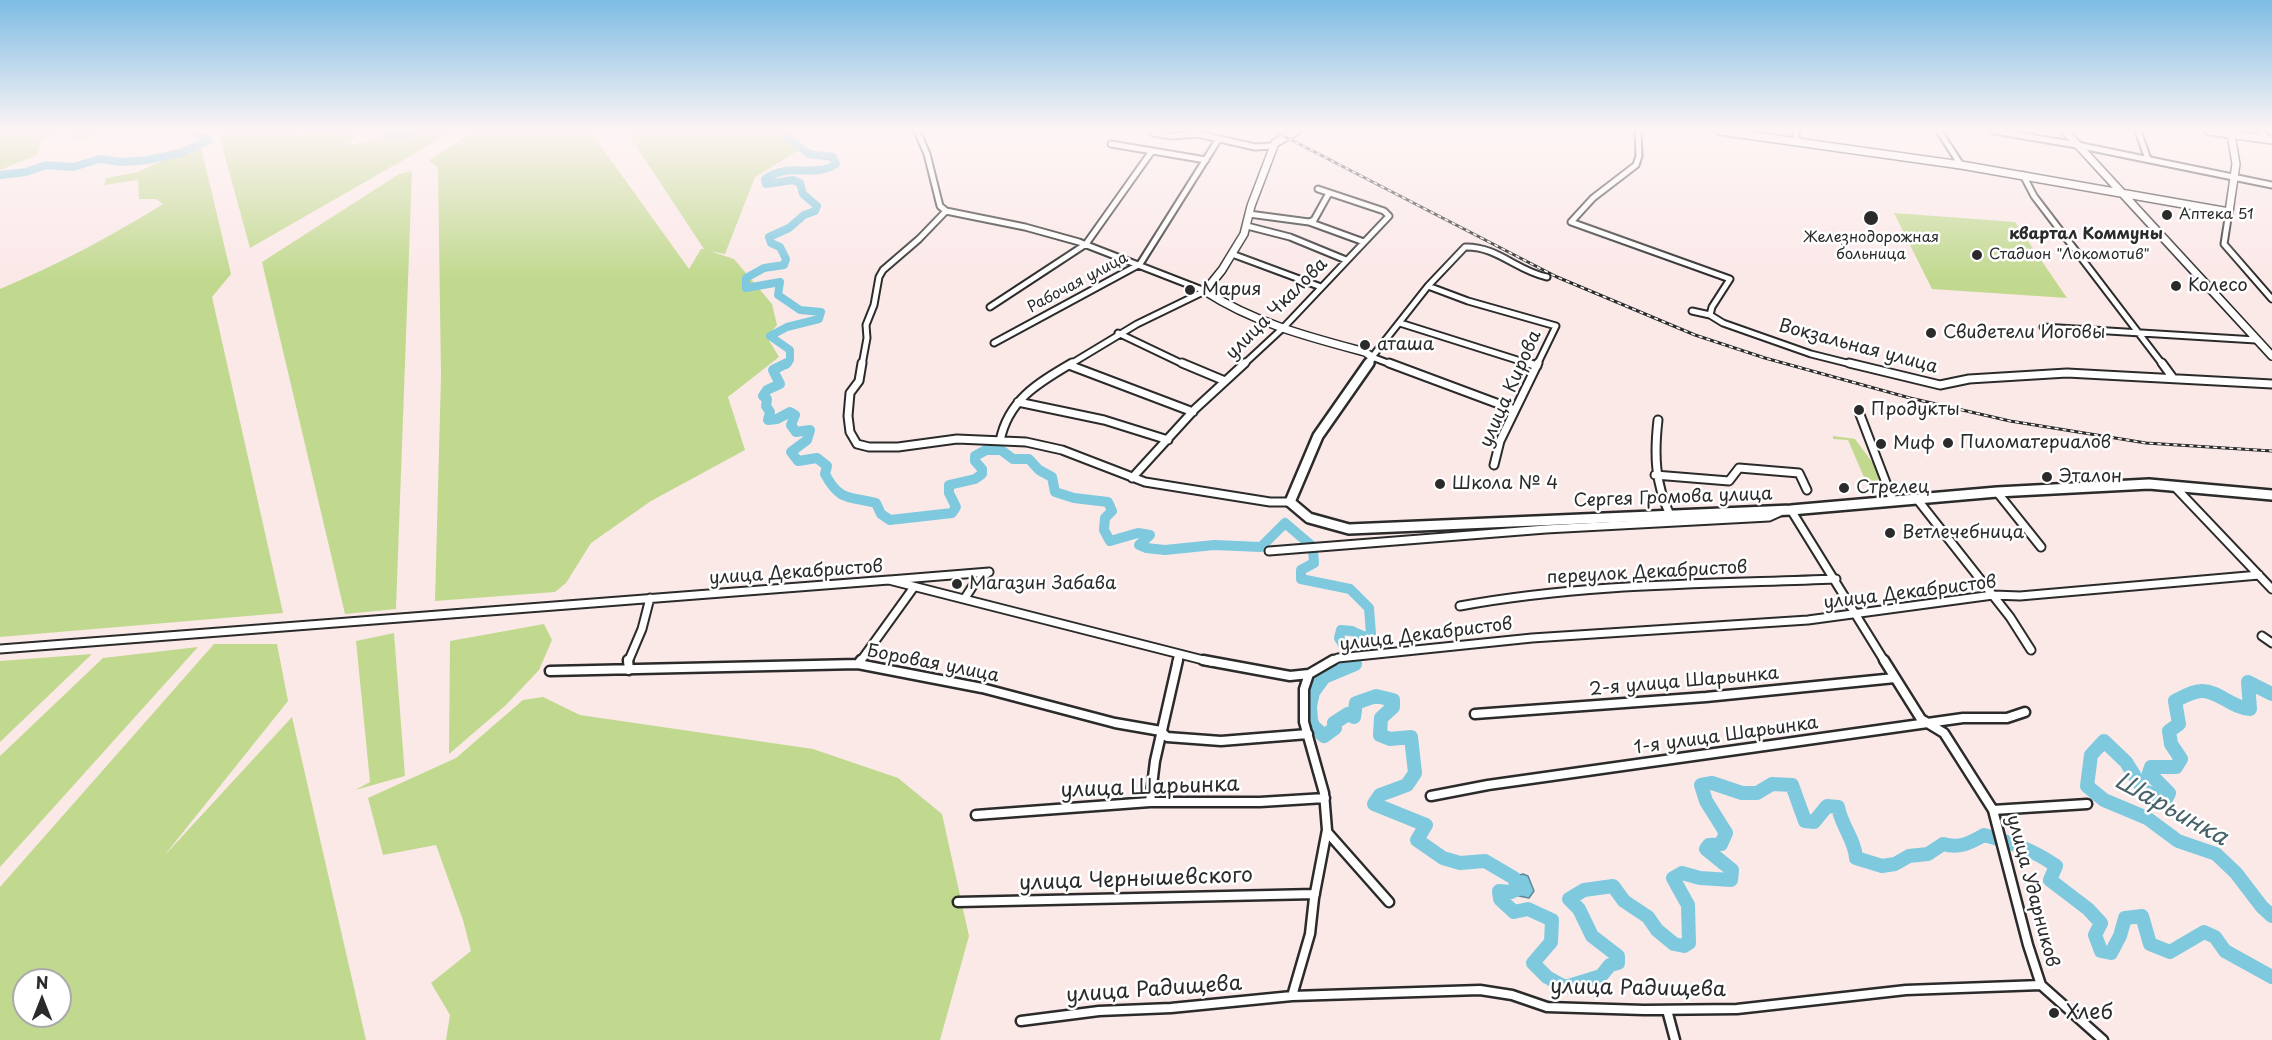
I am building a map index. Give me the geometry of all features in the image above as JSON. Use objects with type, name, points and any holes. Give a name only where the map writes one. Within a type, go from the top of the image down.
[{"type":"street","points":[[933,180],[940,206],[946,212],[1035,230],[1086,244],[1205,291],[1220,303],[1284,327],[1365,352],[1372,357],[1515,410]]},
{"type":"street","points":[[990,307],[1086,244],[1132,180]]},
{"type":"street","name":"Рабочая улица","points":[[994,343],[1140,264],[1194,180]]},
{"type":"street","points":[[1000,441],[1003,425],[1024,394],[1118,333],[1154,313],[1205,291],[1232,254],[1247,226],[1262,180]]},
{"type":"street","points":[[1617,180],[1593,198],[1571,222],[1730,279],[1712,307],[1710,315]]},
{"type":"street","points":[[2025,180],[2034,196],[2173,378]]},
{"type":"street","points":[[2050,180],[2229,212]]},
{"type":"street","points":[[2108,180],[2256,340],[2270,347],[2272,356]]},
{"type":"street","points":[[2234,180],[2224,244],[2272,299]]},
{"type":"street","points":[[2249,180],[2272,185]]},
{"type":"street","name":"улица Чкалова","points":[[1132,478],[1193,412],[1284,327],[1389,214],[1318,189]]},
{"type":"street","points":[[1309,222],[1314,220],[1329,193]]},
{"type":"street","points":[[946,212],[883,270],[879,277],[874,305],[866,325],[867,338],[859,381],[850,393],[848,416],[850,432],[857,444],[869,447],[918,445],[957,439],[1044,445],[1132,478],[1170,488],[1270,502],[1290,502],[1307,453],[1332,412],[1428,286],[1465,247],[1489,249],[1538,274],[1547,276]]},
{"type":"street","points":[[1249,214],[1309,222],[1364,242]]},
{"type":"street","points":[[1247,226],[1290,237],[1346,260]]},
{"type":"street","points":[[1232,254],[1321,287]]},
{"type":"street","name":"улица Кирова","points":[[1428,286],[1468,301],[1556,326],[1500,441],[1494,465]]},
{"type":"street","name":"Вокзальная улица","points":[[1692,311],[1710,315],[1723,323],[1811,354],[1940,385],[1969,379],[2067,373],[2272,384]]},
{"type":"street","points":[[1400,323],[1537,366]]},
{"type":"street","points":[[2043,327],[2256,340]]},
{"type":"street","points":[[1118,333],[1225,381]]},
{"type":"street","points":[[1069,365],[1193,412]]},
{"type":"street","points":[[1018,402],[1104,420],[1168,440]]},
{"type":"street","points":[[1859,412],[1893,501]]},
{"type":"street","points":[[1659,420],[1655,475],[1661,498],[1670,515]]},
{"type":"street","points":[[1655,475],[1729,481],[1740,468],[1799,473],[1807,490]]},
{"type":"street","name":"Сергея Громова улица","points":[[1290,502],[1297,511],[1327,526],[1349,529],[1788,510],[1997,492],[2149,484],[2272,495]]},
{"type":"street","points":[[2174,486],[2272,589]]},
{"type":"street","points":[[1997,492],[2041,547]]},
{"type":"street","points":[[1917,499],[1993,596],[2031,650]]},
{"type":"street","points":[[1269,551],[1546,529],[1769,517],[1788,510]]},
{"type":"street","name":"улица Ударников","points":[[1788,510],[1836,579],[1921,719],[1944,733],[1993,810],[1999,841],[2041,985]]},
{"type":"street","points":[[889,580],[989,572],[974,584],[965,598]]},
{"type":"street","name":"улица Декабристов","points":[[0,649],[889,580],[1179,654],[1270,674],[1290,676],[1309,674],[1338,658],[1532,638],[1808,620],[1993,596],[2031,595],[2259,576]]},
{"type":"street","name":"переулок Декабристов","points":[[1460,606],[1510,596],[1630,586],[1836,579]]},
{"type":"street","points":[[858,664],[914,587]]},
{"type":"street","points":[[629,670],[627,663],[642,629],[650,598]]},
{"type":"street","points":[[2262,636],[2272,643]]},
{"type":"street","points":[[1150,802],[1161,731],[1179,654]]},
{"type":"street","name":"Боровая улица","points":[[550,671],[858,664],[898,674],[944,680],[1075,711],[1114,723],[1161,731],[1167,737],[1221,741],[1308,734]]},
{"type":"street","points":[[1292,996],[1294,980],[1311,930],[1315,894],[1328,833],[1324,798],[1304,718],[1304,696],[1309,674]]},
{"type":"street","name":"2-я улица Шарьинка","points":[[1475,714],[1706,697],[1895,678]]},
{"type":"street","name":"1-я улица Шарьинка","points":[[1431,796],[1691,756],[1963,718],[2007,718],[2025,712]]},
{"type":"street","name":"улица Шарьинка","points":[[976,815],[1150,802],[1260,802],[1324,798]]},
{"type":"street","points":[[1993,810],[2087,804]]},
{"type":"street","points":[[1328,833],[1389,902]]},
{"type":"street","name":"улица Чернышевского","points":[[958,902],[1315,894]]},
{"type":"street","points":[[2041,985],[2103,1040]]},
{"type":"street","name":"улица Радищева","points":[[1022,1021],[1099,1011],[1171,1008],[1292,996],[1480,990],[1512,995],[1547,1007],[1737,1009],[1906,990],[2041,985]]},
{"type":"street","points":[[1667,1010],[1675,1040]]},
{"type":"green space","points":[[106,180],[209,180],[231,274],[212,297],[283,613],[0,637],[0,289],[83,250],[163,204],[156,199],[139,199],[138,180],[104,185]]},
{"type":"green space","points":[[231,180],[369,180],[250,248]]},
{"type":"green space","points":[[390,180],[412,180],[396,609],[345,614],[262,262]]},
{"type":"green space","points":[[438,180],[625,180],[689,269],[701,249],[704,249],[658,180],[754,180],[725,254],[710,251],[734,259],[772,304],[777,325],[767,337],[779,357],[728,397],[745,450],[651,501],[591,543],[566,583],[555,592],[435,601],[441,376]]},
{"type":"green space","name":"Стадион \"Локомотив\"","points":[[1894,213],[2015,222],[2067,298],[1932,289]]},
{"type":"green space","points":[[1833,436],[1855,439],[1881,474],[1877,482],[1866,482],[1848,440],[1833,439]]},
{"type":"green space","points":[[544,624],[552,640],[539,670],[506,705],[449,754],[450,641]]},
{"type":"green space","points":[[394,633],[405,776],[355,790],[370,782],[356,641]]},
{"type":"green space","points":[[214,644],[277,644],[288,701],[164,856],[292,717],[366,1040],[0,1040],[0,887]]},
{"type":"green space","points":[[198,647],[0,867],[0,756],[103,658]]},
{"type":"green space","points":[[92,654],[0,742],[0,661]]},
{"type":"green space","points":[[543,697],[580,715],[813,749],[898,778],[942,814],[969,936],[940,1040],[446,1040],[450,1015],[431,983],[471,951],[463,920],[436,845],[383,855],[368,798],[456,758],[523,700]]},
{"type":"water","points":[[1523,874],[1528,876],[1534,891],[1529,898],[1514,895],[1513,888],[1518,888],[1516,876]]},
{"type":"waterway","name":"Шарьинка","points":[[765,180],[766,184],[793,180],[800,183],[803,194],[817,206],[815,211],[804,215],[789,228],[769,237],[771,243],[780,247],[786,259],[784,265],[764,268],[746,278],[746,288],[780,282],[778,295],[800,310],[821,312],[819,319],[787,327],[770,336],[790,350],[790,360],[786,365]]},
{"type":"waterway","name":"Шарьинка","points":[[787,363],[773,370],[780,384],[767,390],[763,396],[767,399],[766,406],[770,412],[768,420],[777,419],[790,412],[795,415],[791,425],[796,432],[810,430],[807,440],[791,452],[798,461],[817,458],[827,466],[825,474],[841,494],[876,503],[881,514],[890,520],[952,513],[956,507],[949,493],[949,485],[975,479],[982,474],[982,469],[975,461],[975,456],[986,450],[1001,450],[1013,459],[1029,459],[1039,470],[1052,477],[1055,492],[1074,498],[1108,502],[1112,511],[1105,518],[1104,530],[1110,541],[1138,533],[1150,535],[1139,545],[1146,548],[1165,550],[1214,545],[1261,547],[1285,523],[1312,546]]},
{"type":"waterway","name":"Шарьинка","points":[[1313,549],[1314,563],[1301,570],[1301,579],[1350,589],[1369,608],[1371,634],[1365,637],[1352,631],[1341,630],[1339,638],[1354,662]]},
{"type":"waterway","name":"Шарьинка","points":[[1354,662],[1355,664],[1324,677],[1313,692],[1310,706],[1313,726],[1324,736],[1335,728],[1334,723],[1348,714],[1354,717],[1356,703],[1376,696],[1393,700],[1393,707],[1381,718],[1380,735],[1390,739],[1411,737],[1415,773],[1407,785],[1380,795],[1374,804],[1426,825],[1417,840],[1443,858],[1460,863],[1485,861],[1514,878],[1518,889],[1511,892],[1499,891],[1500,899],[1514,912],[1528,909],[1552,920],[1551,942],[1533,963],[1547,977],[1565,987],[1601,976],[1610,965],[1618,963],[1618,956],[1592,936],[1579,909],[1569,899],[1584,890],[1613,886],[1624,901],[1648,917],[1657,930],[1674,944],[1684,946],[1689,943],[1688,905],[1673,878],[1682,873],[1700,878],[1731,880],[1732,870],[1706,849],[1709,845],[1721,844],[1726,833],[1706,801],[1701,785],[1712,783],[1742,793],[1757,793],[1772,784],[1792,785],[1805,821],[1814,822],[1827,806],[1838,807],[1856,858],[1882,866],[1895,864],[1909,856],[1928,854],[1943,844],[1969,843],[1984,835],[2012,844],[2039,855],[2056,866],[2050,880],[2088,909],[2101,923],[2095,935],[2101,951],[2111,953],[2120,936],[2125,918],[2142,916],[2150,944],[2170,952],[2204,932],[2215,937],[2225,951],[2272,977]]},
{"type":"waterway","name":"Шарьинка","points":[[2272,694],[2248,682],[2250,709],[2202,691],[2191,693],[2175,701],[2179,724],[2169,731],[2171,744],[2181,759],[2176,767],[2151,767],[2149,773],[2169,793],[2166,799],[2144,791],[2126,762],[2104,741],[2091,755],[2087,786],[2104,800],[2147,818],[2178,841],[2216,854],[2236,873],[2262,907],[2272,916]]},
{"type":"railway","points":[[1368,180],[1557,277],[1695,335],[1765,358],[1910,398],[2010,421],[2146,443],[2272,451]]},
{"type":"place","name":"Аптека 51","points":[[2167,215]]},
{"type":"place","name":"Железнодорожная больница","points":[[1871,218]]},
{"type":"place","name":"Стадион \"Локомотив\"","points":[[1977,255]]},
{"type":"place","name":"Колесо","points":[[2176,286]]},
{"type":"place","name":"Мария","points":[[1190,290]]},
{"type":"place","name":"Свидетели Иоговы","points":[[1931,333]]},
{"type":"place","name":"аташа","points":[[1365,345]]},
{"type":"place","name":"Продукты","points":[[1859,410]]},
{"type":"place","name":"Пиломатериалов","points":[[1948,443]]},
{"type":"place","name":"Миф","points":[[1881,444]]},
{"type":"place","name":"Эталон","points":[[2047,477]]},
{"type":"place","name":"Школа № 4","points":[[1440,484]]},
{"type":"place","name":"Стрелец","points":[[1844,488]]},
{"type":"place","name":"Ветлечебница","points":[[1890,533]]},
{"type":"place","name":"Магазин Забава","points":[[957,584]]},
{"type":"place","name":"Хлеб","points":[[2054,1013]]},
{"type":"district","name":"квартал Коммуны","points":[[2086,235]]}]
